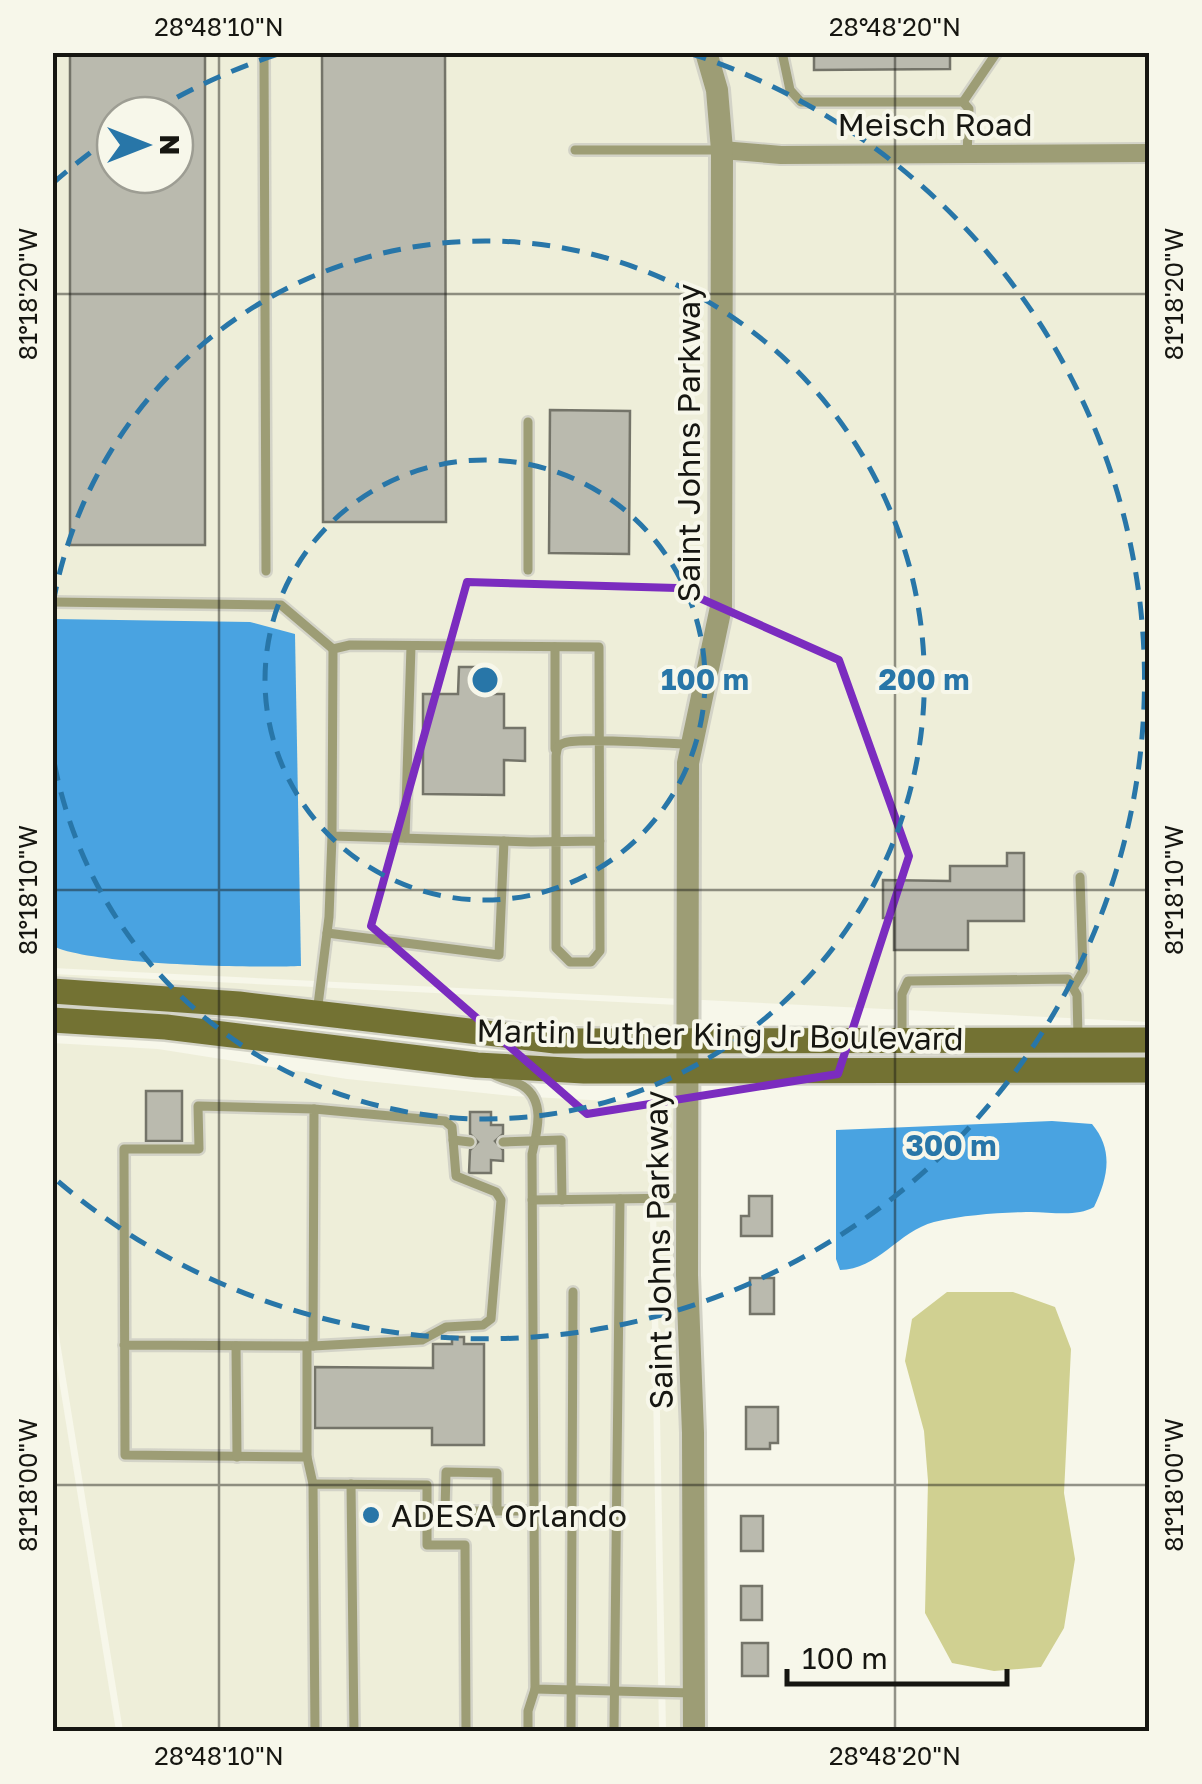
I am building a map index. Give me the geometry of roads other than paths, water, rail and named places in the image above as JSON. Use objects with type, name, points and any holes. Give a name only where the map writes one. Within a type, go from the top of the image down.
[{"type":"main road","name":"Martin Luther King Jr Boulevard","points":[[52,991],[134,994],[555,1040],[1150,1040]]},
{"type":"main road","points":[[323,1016],[349,1050]]},
{"type":"main road","name":"Martin Luther King Jr Boulevard","points":[[52,1020],[166,1027],[478,1065],[687,1071],[1150,1070]]},
{"type":"main road","points":[[948,1070],[968,1060],[1063,1058],[1073,1053],[1078,1040]]},
{"type":"street","name":"Saint Johns Parkway","points":[[694,1732],[687,1198],[688,763],[721,607],[722,150],[717,90],[706,52]]},
{"type":"street","name":"Meisch Road","points":[[722,150],[780,154],[1150,153]]},
{"type":"lane","points":[[264,52],[266,571]]},
{"type":"lane","points":[[782,52],[790,90],[800,102],[963,102],[969,109],[967,154]]},
{"type":"lane","points":[[963,102],[998,52]]},
{"type":"lane","points":[[575,150],[722,150]]},
{"type":"lane","points":[[528,422],[528,570]]},
{"type":"lane","points":[[52,602],[281,605],[333,649],[410,646],[555,647],[599,648],[600,952],[591,962],[570,962],[556,948],[555,647]]},
{"type":"lane","points":[[405,838],[410,646]]},
{"type":"lane","points":[[323,1016],[332,836],[333,649]]},
{"type":"lane","points":[[556,756],[564,743],[692,744]]},
{"type":"lane","points":[[332,836],[600,841]]},
{"type":"lane","points":[[327,933],[499,955],[504,841]]},
{"type":"lane","points":[[1073,988],[1084,971],[1080,877]]},
{"type":"lane","points":[[902,1041],[902,994],[908,981],[1068,979],[1073,988],[1078,1040]]},
{"type":"lane","points":[[478,1065],[532,1094],[538,1110],[532,1200],[535,1689],[528,1711],[528,1732]]},
{"type":"lane","points":[[124,1345],[310,1346],[422,1340],[446,1327],[483,1325],[491,1320],[500,1200],[496,1192],[456,1176],[452,1128],[445,1121],[314,1109],[198,1106],[199,1149],[124,1150],[124,1345],[125,1456],[307,1458]]},
{"type":"lane","points":[[314,1109],[307,1458],[312,1484],[316,1732]]},
{"type":"lane","points":[[453,1140],[470,1142]]},
{"type":"lane","points":[[503,1142],[561,1140],[562,1200]]},
{"type":"lane","points":[[532,1200],[687,1198]]},
{"type":"lane","points":[[614,1732],[620,1199]]},
{"type":"lane","points":[[571,1732],[572,1292]]},
{"type":"lane","points":[[236,1346],[237,1456]]},
{"type":"lane","points":[[498,1511],[498,1472],[446,1472],[445,1511],[498,1511],[532,1511]]},
{"type":"lane","points":[[312,1484],[427,1485],[426,1545],[465,1545],[466,1732]]},
{"type":"lane","points":[[351,1484],[354,1732]]},
{"type":"lane","points":[[535,1689],[571,1693],[694,1693]]},
{"type":"water","points":[[53,619],[250,622],[295,634],[301,966],[135,961],[53,946]]},
{"type":"water","points":[[1052,1121],[1092,1124],[1104,1144],[1103,1185],[1094,1207],[1070,1213],[1003,1213],[934,1222],[910,1233],[865,1264],[840,1270],[836,1259],[836,1130]]},
{"type":"place","name":"ADESA Orlando","points":[[371,1515]]}]
